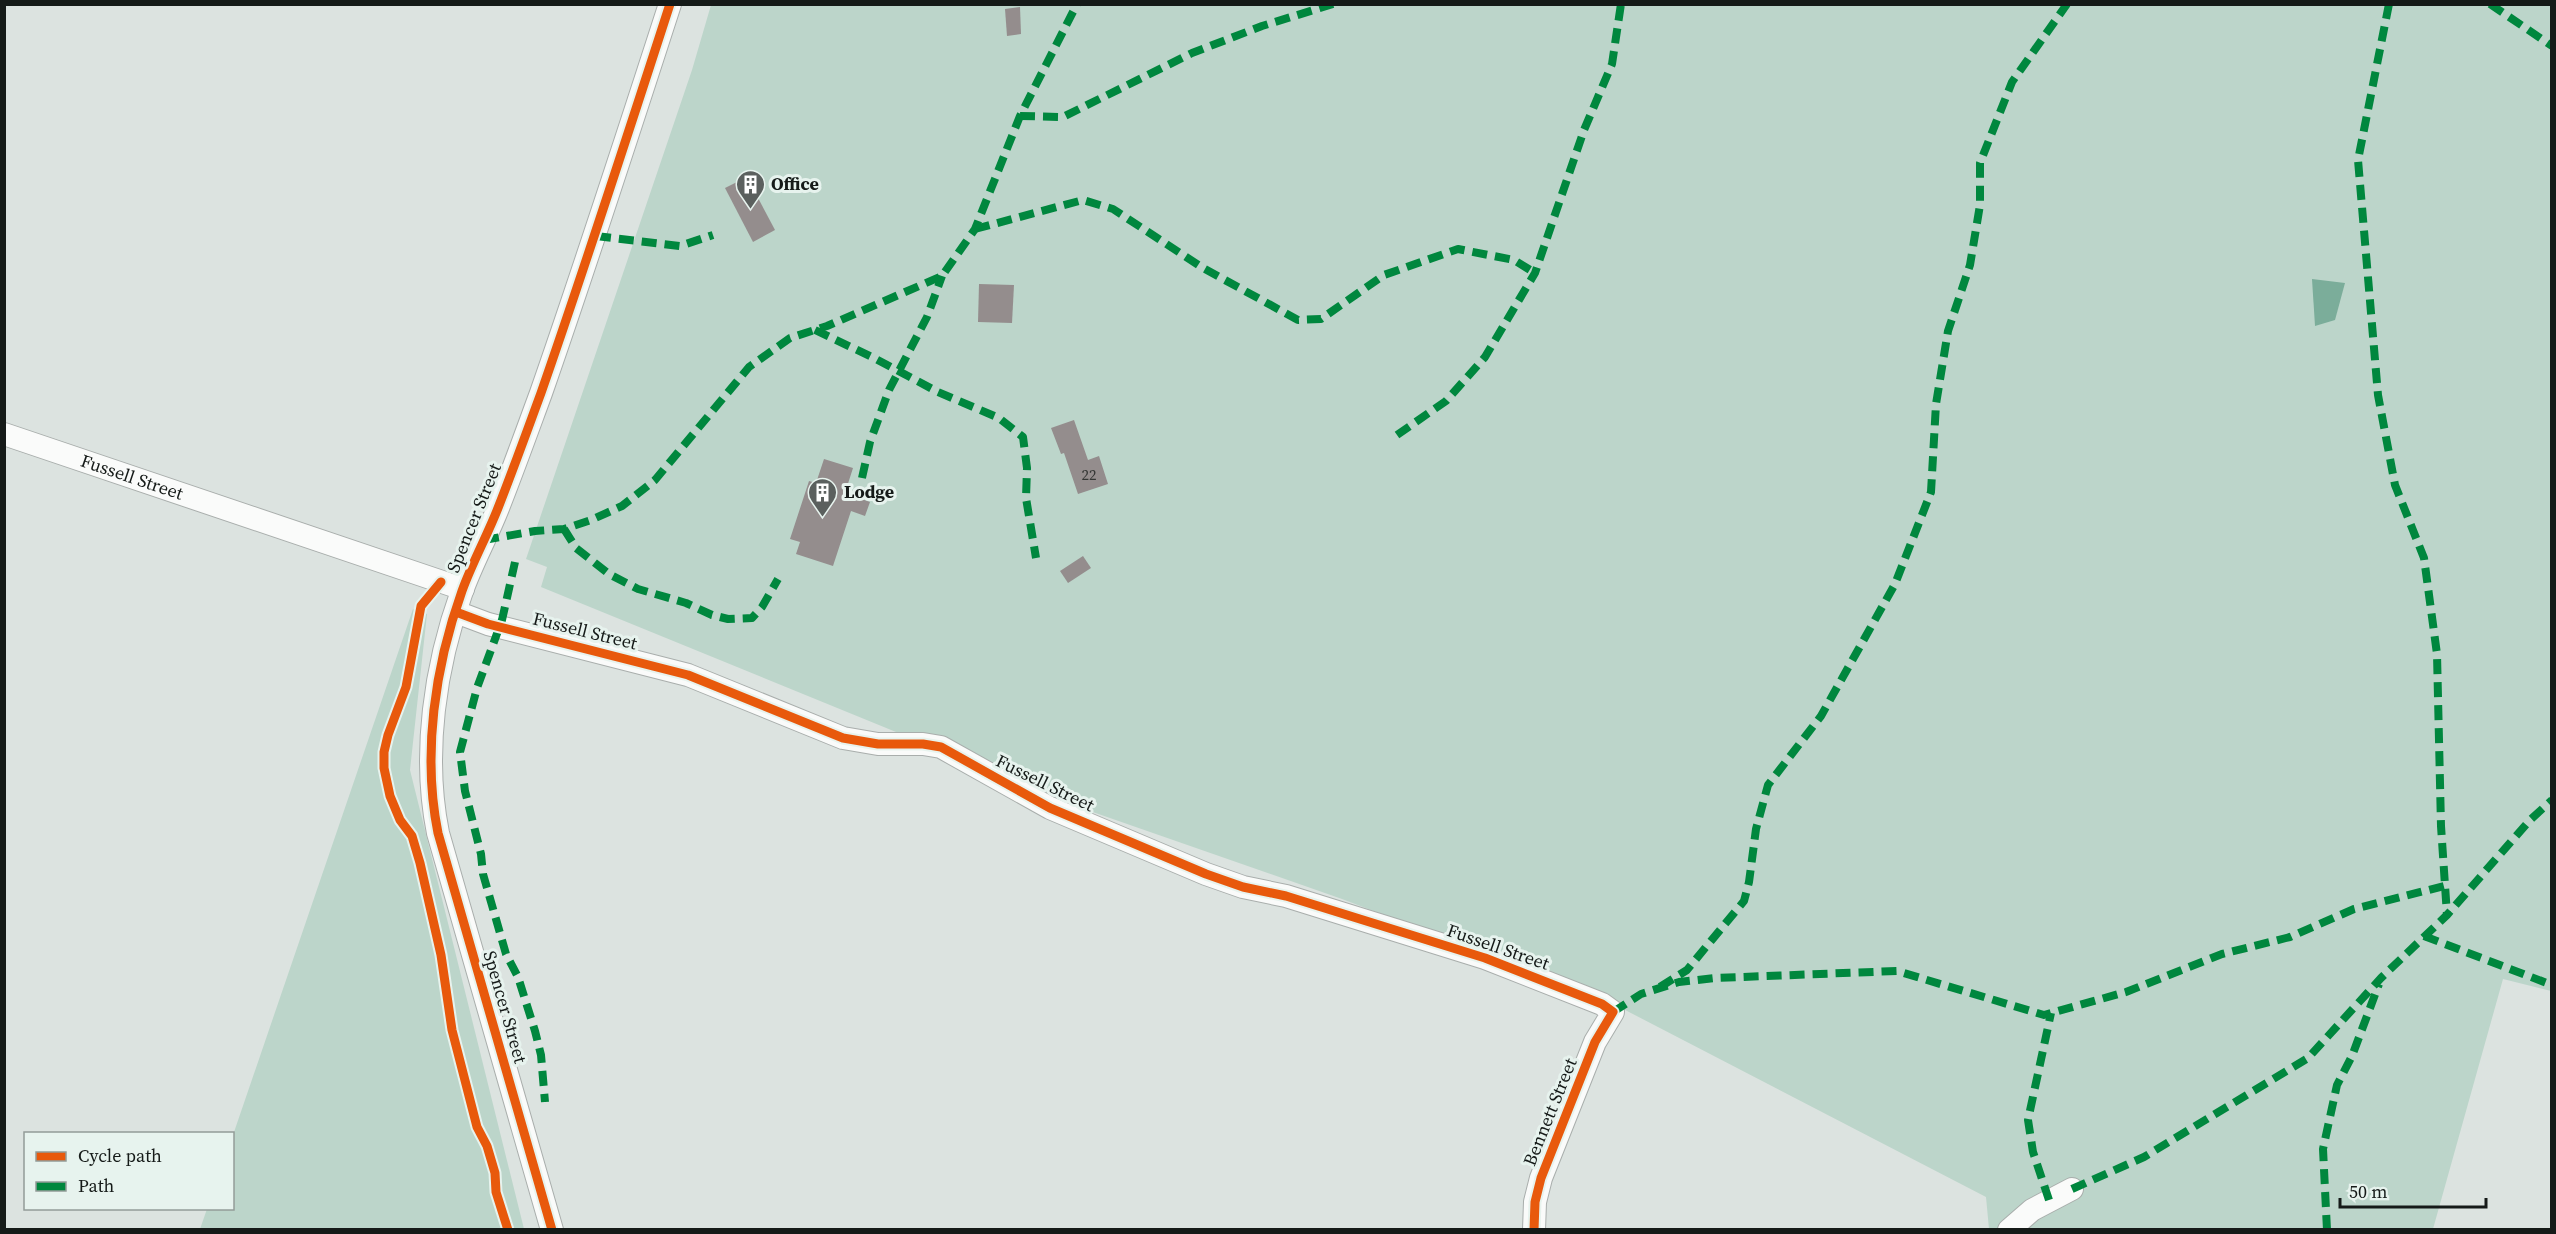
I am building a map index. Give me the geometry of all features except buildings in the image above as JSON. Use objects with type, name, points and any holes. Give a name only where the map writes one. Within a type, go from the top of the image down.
[{"type":"street","name":"Spencer Street","points":[[552,1230],[435,822],[431,787],[432,738],[444,660],[463,589],[498,508],[537,404],[596,236],[670,4]]},
{"type":"street","name":"Fussell Street","points":[[4,434],[463,589]]},
{"type":"street","name":"Fussell Street","points":[[456,612],[488,624],[679,672],[843,738],[878,744],[923,744],[941,747],[1050,808],[1206,874],[1244,887],[1286,896],[1485,958],[1595,1000],[1613,1012]]},
{"type":"street","name":"Bennett Street","points":[[1534,1230],[1535,1202],[1541,1178],[1595,1042],[1613,1012]]},
{"type":"street","points":[[2009,1230],[2032,1210],[2072,1189]]},
{"type":"shaded area","points":[[711,5],[2551,5],[2551,991],[2503,979],[2433,1229],[1989,1229],[1986,1197],[1602,998],[1342,899],[1087,810],[541,587],[547,567],[526,559],[692,70]]},
{"type":"shaded area","points":[[2312,279],[2345,283],[2335,320],[2315,326]]},
{"type":"shaded area","points":[[413,609],[427,614],[410,770],[524,1229],[200,1229],[207,1210],[234,1210],[234,1132]]},
{"type":"marked path","points":[[484,540],[535,531],[564,529],[622,506],[655,480],[749,367],[790,338],[827,326],[942,276],[975,229],[1020,116],[1077,4]]},
{"type":"marked path","points":[[1020,116],[1063,117],[1192,53],[1262,26],[1333,4]]},
{"type":"marked path","points":[[1397,435],[1446,401],[1485,357],[1535,273],[1584,130],[1612,64],[1621,4]]},
{"type":"marked path","points":[[1660,987],[1687,970],[1744,901],[1749,882],[1756,829],[1768,785],[1821,716],[1895,584],[1931,492],[1936,404],[1948,331],[1970,265],[1980,205],[1980,163],[2012,82],[2067,4]]},
{"type":"marked path","points":[[2389,4],[2358,160],[2378,395],[2395,485],[2424,558],[2437,654],[2441,826],[2447,915]]},
{"type":"marked path","points":[[2490,4],[2552,46]]},
{"type":"marked path","points":[[975,229],[1083,200],[1113,209],[1203,268],[1298,320],[1321,319],[1384,275],[1458,249],[1514,260],[1535,273]]},
{"type":"marked path","points":[[596,236],[680,246],[713,235]]},
{"type":"marked path","points":[[862,478],[870,442],[889,390],[927,317],[942,276]]},
{"type":"marked path","points":[[815,330],[938,392],[999,418],[1023,437],[1027,468],[1026,498],[1036,558]]},
{"type":"marked path","points":[[564,529],[576,548],[609,574],[638,589],[686,603],[712,615],[728,619],[752,618],[762,607],[778,579]]},
{"type":"marked path","points":[[515,562],[502,620],[477,688],[460,752],[465,791],[481,854],[483,874],[506,954],[518,977],[541,1055],[545,1102]]},
{"type":"marked path","points":[[2072,1189],[2144,1157],[2308,1058],[2381,978],[2447,915],[2530,820],[2552,800]]},
{"type":"marked path","points":[[1613,1012],[1641,994],[1679,982],[1715,978],[1897,971],[2044,1015],[2126,992],[2222,954],[2290,937],[2354,909],[2444,886]]},
{"type":"marked path","points":[[2424,936],[2552,985]]},
{"type":"marked path","points":[[2327,1230],[2323,1149],[2337,1085],[2352,1056],[2379,984]]},
{"type":"marked path","points":[[2049,1200],[2033,1152],[2028,1120],[2051,1013]]},
{"type":"cycle path","points":[[552,1230],[438,833],[433,803],[431,741],[438,680],[462,591],[498,508],[541,393],[591,248],[670,4]]},
{"type":"cycle path","points":[[441,582],[421,606],[406,687],[384,752],[384,768],[390,796],[400,820],[412,836],[420,863],[441,955],[452,1030],[477,1127],[487,1146],[495,1173],[496,1192],[508,1230]]},
{"type":"cycle path","points":[[456,612],[488,624],[688,675],[843,738],[878,744],[923,744],[941,747],[1050,808],[1206,874],[1243,887],[1286,896],[1485,958],[1602,1004],[1613,1012],[1595,1042],[1541,1178],[1535,1202],[1534,1230]]},
{"type":"place","name":"Office","points":[[750,210]]},
{"type":"place","name":"Lodge","points":[[823,518]]}]
